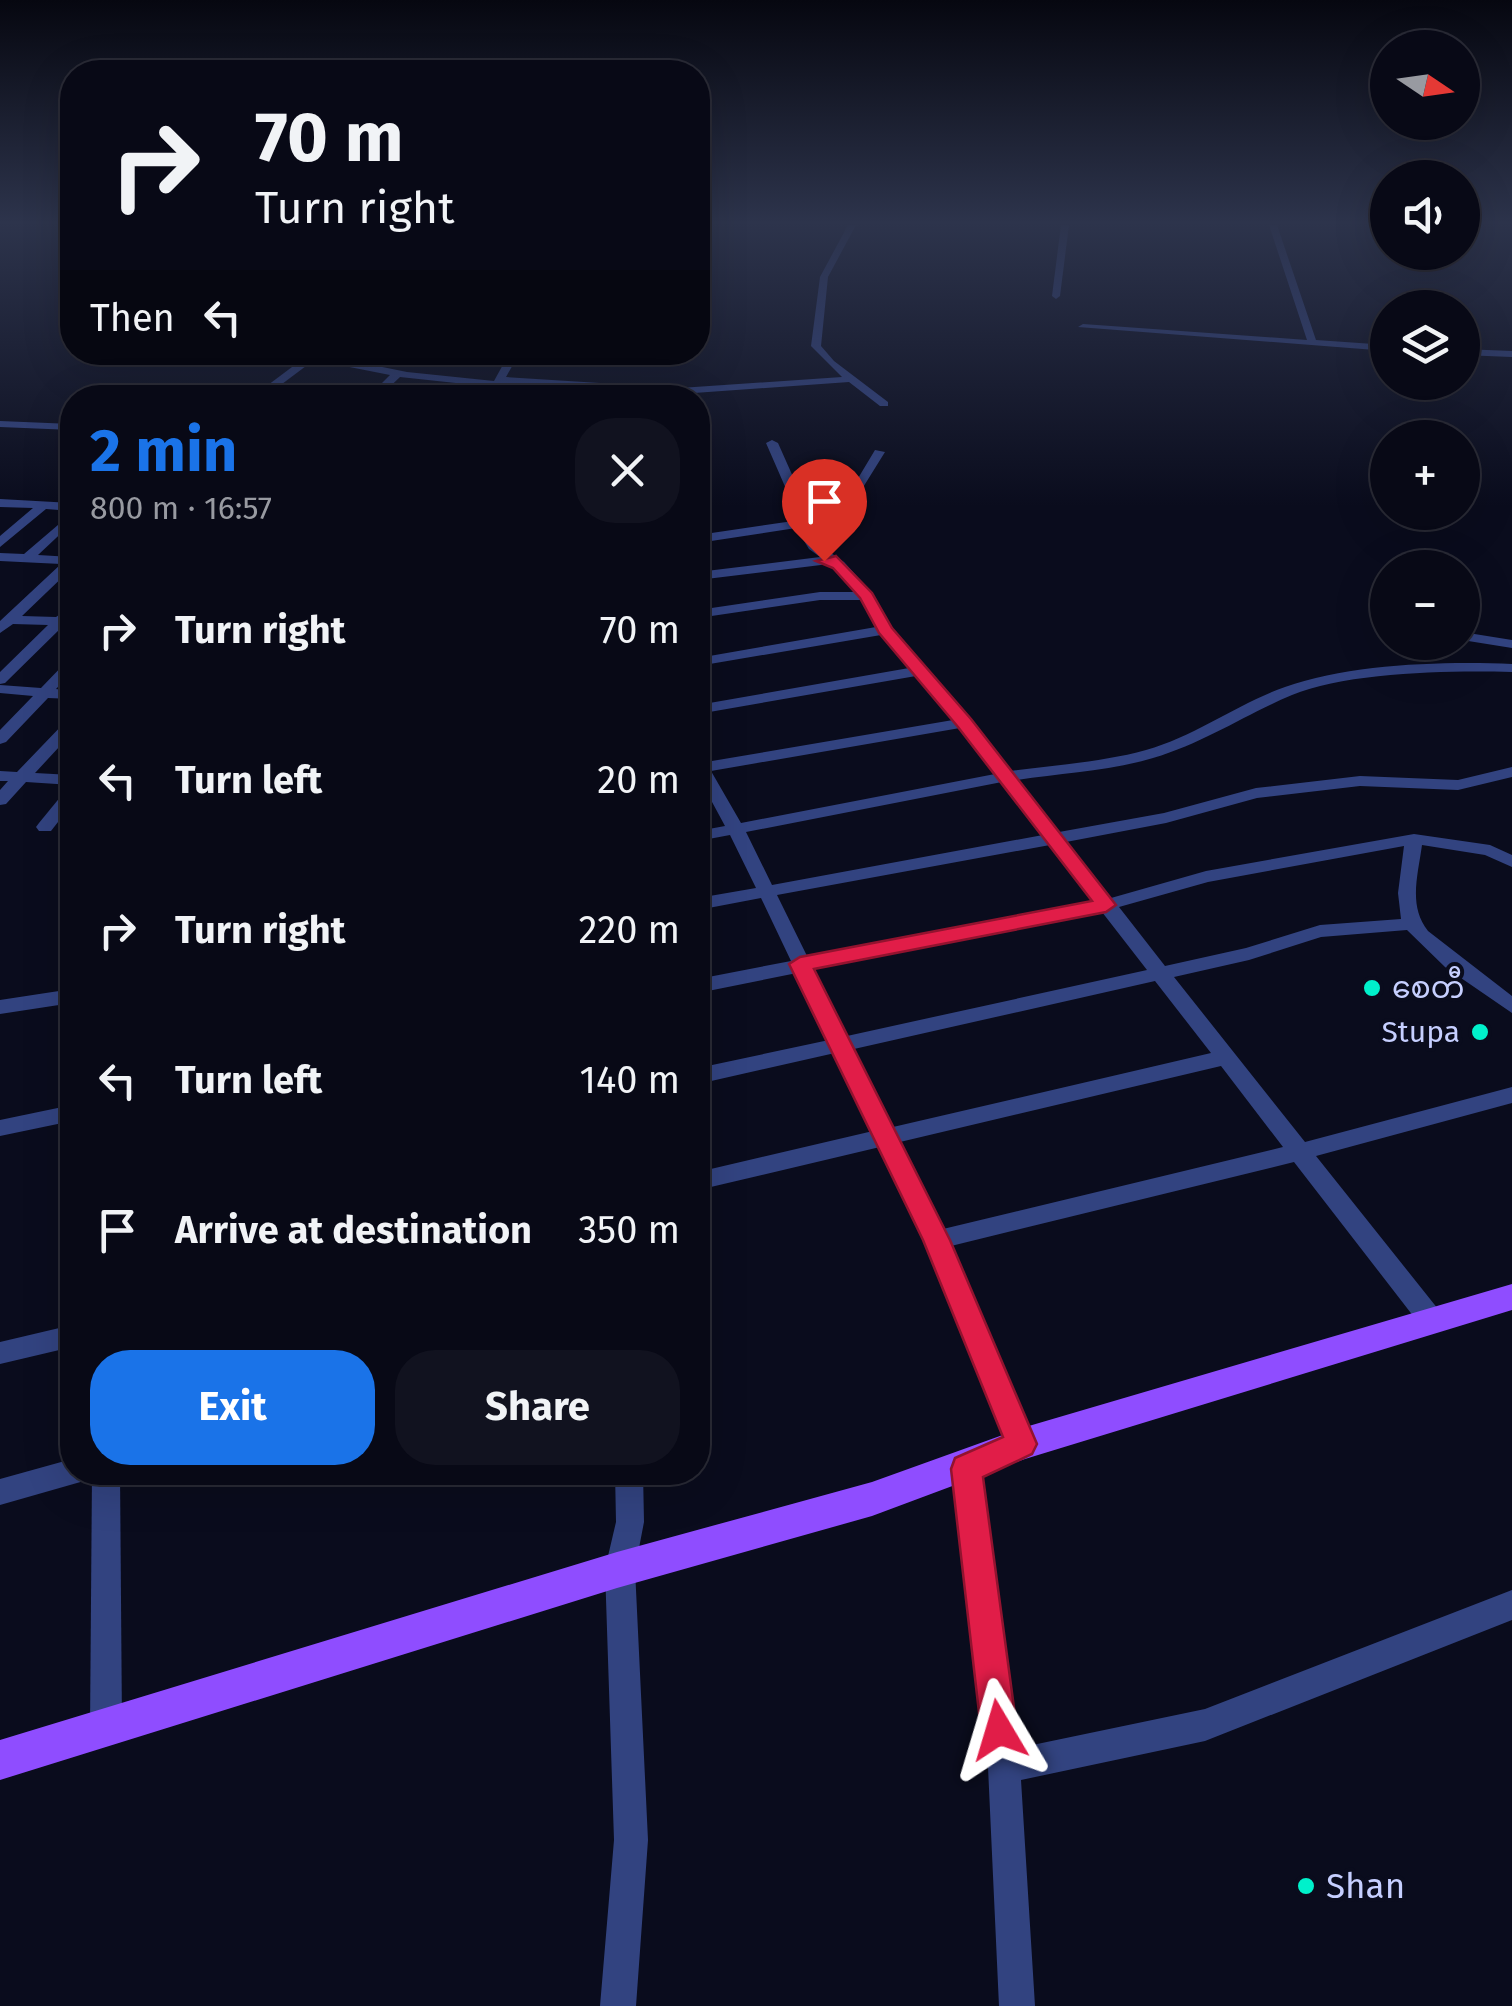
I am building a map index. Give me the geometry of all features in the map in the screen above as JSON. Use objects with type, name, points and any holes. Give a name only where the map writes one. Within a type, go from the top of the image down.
[{"type":"main road","points":[[0,1760],[620,1569],[801,1520],[966,1469],[1022,1444],[1512,1297]]},
{"type":"street","points":[[819,319],[816,346],[884,404]]},
{"type":"street","points":[[1304,319],[1313,344]]},
{"type":"street","points":[[1083,327],[1370,350]]},
{"type":"street","points":[[1480,353],[1512,354]]},
{"type":"street","points":[[274,385],[301,365]]},
{"type":"street","points":[[387,365],[398,373],[566,385]]},
{"type":"street","points":[[498,382],[508,365]]},
{"type":"street","points":[[386,385],[398,373]]},
{"type":"street","points":[[710,388],[852,378]]},
{"type":"street","points":[[1,425],[60,427]]},
{"type":"street","points":[[772,444],[784,476],[801,501],[804,516],[800,524]]},
{"type":"street","points":[[801,501],[858,487],[879,452]]},
{"type":"street","points":[[0,503],[60,506]]},
{"type":"street","points":[[0,544],[44,505]]},
{"type":"street","points":[[710,537],[800,524]]},
{"type":"street","points":[[800,524],[813,546],[867,596],[884,630],[964,723],[1433,1322]]},
{"type":"street","points":[[27,559],[60,528]]},
{"type":"street","points":[[0,557],[60,560]]},
{"type":"street","points":[[710,575],[831,560]]},
{"type":"street","points":[[5,625],[60,572]]},
{"type":"street","points":[[710,612],[820,596],[867,596]]},
{"type":"street","points":[[5,625],[60,622]]},
{"type":"street","points":[[0,680],[60,627]]},
{"type":"street","points":[[710,660],[884,630]]},
{"type":"street","points":[[1480,639],[1512,644]]},
{"type":"street","points":[[710,833],[1004,777],[1144,756],[1191,741],[1288,691],[1327,680],[1454,666],[1512,668]]},
{"type":"street","points":[[710,708],[920,671]]},
{"type":"street","points":[[0,739],[60,676]]},
{"type":"street","points":[[0,689],[60,693]]},
{"type":"street","points":[[710,764],[964,723]]},
{"type":"street","points":[[0,800],[60,737]]},
{"type":"street","points":[[710,901],[1166,818],[1256,793],[1360,781],[1458,785],[1512,772]]},
{"type":"street","points":[[0,776],[60,780]]},
{"type":"street","points":[[710,784],[736,828],[937,1240],[1022,1444]]},
{"type":"street","points":[[45,827],[60,809]]},
{"type":"street","points":[[1414,839],[1408,910],[1411,924],[1456,965],[1512,1006]]},
{"type":"street","points":[[710,983],[1106,905],[1206,877],[1414,839],[1490,850],[1512,862]]},
{"type":"street","points":[[710,1074],[1250,954],[1320,930],[1411,924]]},
{"type":"street","points":[[0,1006],[60,998]]},
{"type":"street","points":[[710,1177],[1223,1058]]},
{"type":"street","points":[[937,1240],[1136,1188],[1298,1154],[1512,1095]]},
{"type":"street","points":[[0,1128],[60,1116]]},
{"type":"street","points":[[0,1353],[60,1339]]},
{"type":"street","points":[[966,1469],[1004,1768],[1017,2006]]},
{"type":"street","points":[[0,1492],[60,1476]]},
{"type":"street","points":[[106,1485],[106,1728]]},
{"type":"street","points":[[618,2006],[632,1840],[620,1569],[630,1522],[629,1485]]},
{"type":"street","points":[[1004,1768],[1205,1725],[1512,1606]]},
{"type":"place","name":"စေတီ","points":[[1372,988]]},
{"type":"place","name":"Stupa","points":[[1480,1032]]},
{"type":"place","name":"Shan","points":[[1306,1886]]},
{"type":"route","points":[[824,561],[838,565],[867,596],[884,630],[964,723],[1106,905],[800,964],[937,1240],[1022,1444],[966,1469],[999,1730]]}]
